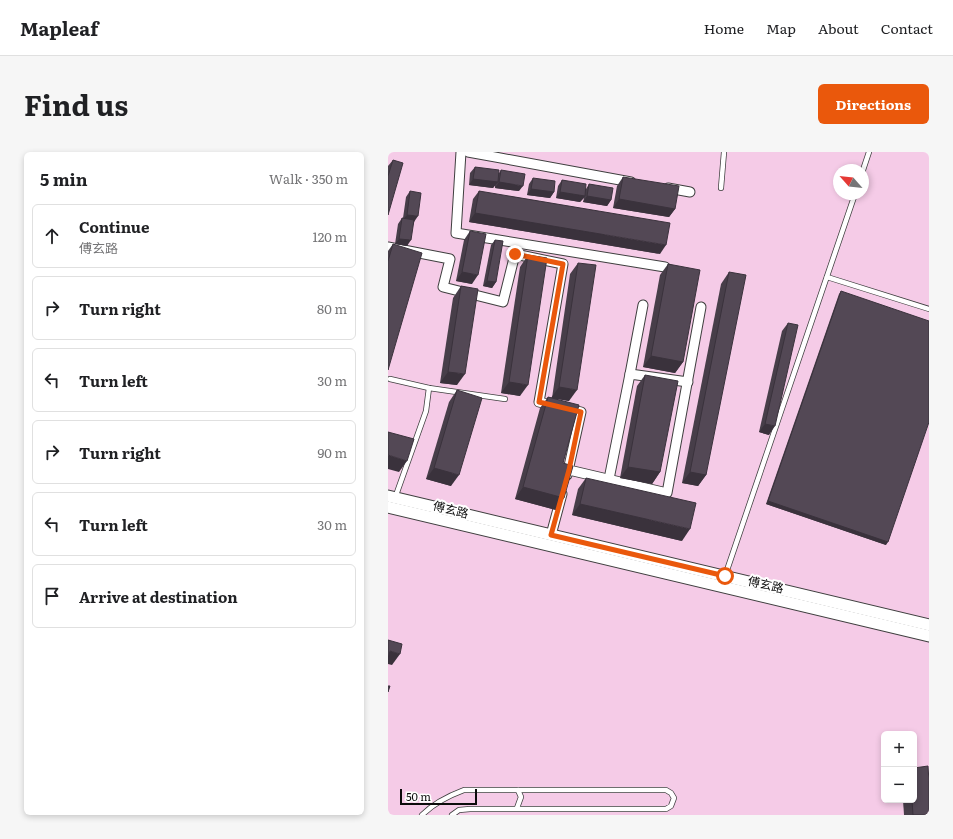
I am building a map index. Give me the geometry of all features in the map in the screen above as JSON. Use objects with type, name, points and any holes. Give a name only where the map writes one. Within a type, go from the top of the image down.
[{"type":"street","points":[[461,152],[456,233],[665,267]]},
{"type":"street","points":[[468,152],[644,184]]},
{"type":"street","points":[[659,187],[690,192]]},
{"type":"street","points":[[388,247],[450,259],[443,287],[503,302],[515,254],[563,264],[539,402],[581,412],[569,470],[551,535]]},
{"type":"street","points":[[609,479],[643,305]]},
{"type":"street","points":[[569,470],[667,493],[702,307]]},
{"type":"street","points":[[630,374],[688,382]]},
{"type":"street","name":"傅玄路","points":[[392,497],[929,625]]},
{"type":"street","name":"傅玄路","points":[[388,507],[929,636]]},
{"type":"lane","points":[[721,188],[724,152]]},
{"type":"lane","points":[[865,164],[869,152]]},
{"type":"lane","points":[[725,576],[853,200]]},
{"type":"lane","points":[[827,278],[929,309]]},
{"type":"lane","points":[[390,379],[429,388],[505,399]]},
{"type":"lane","points":[[392,497],[426,411],[429,388]]},
{"type":"lane","points":[[422,815],[429,808],[448,796],[464,790],[666,790],[671,793],[674,801],[671,806],[666,809],[470,809],[459,810],[452,815]]},
{"type":"lane","points":[[517,808],[521,797],[518,790]]},
{"type":"shaded area","points":[[388,152],[929,152],[929,815],[388,815]]},
{"type":"building","points":[[393,160],[403,163],[388,215],[388,176]]},
{"type":"building","points":[[475,167],[499,170],[498,182],[473,179]]},
{"type":"building","points":[[501,170],[525,174],[523,186],[499,182]]},
{"type":"building","points":[[623,177],[679,186],[675,209],[619,199]]},
{"type":"building","points":[[533,178],[555,181],[554,192],[531,189]]},
{"type":"building","points":[[562,180],[586,184],[585,196],[560,192]]},
{"type":"building","points":[[589,184],[613,188],[611,200],[587,196]]},
{"type":"building","points":[[410,191],[421,193],[418,216],[407,215]]},
{"type":"building","points":[[479,191],[670,223],[666,245],[475,213]]},
{"type":"building","points":[[402,218],[414,220],[411,240],[399,239]]},
{"type":"building","points":[[470,231],[486,234],[478,275],[462,272]]},
{"type":"building","points":[[495,240],[503,241],[496,282],[487,281]]},
{"type":"building","points":[[393,244],[422,253],[388,370],[388,261]]},
{"type":"building","points":[[528,255],[547,258],[528,385],[509,382]]},
{"type":"building","points":[[578,263],[596,265],[577,390],[559,387]]},
{"type":"building","points":[[668,264],[700,270],[683,362],[651,356]]},
{"type":"building","points":[[729,272],[746,275],[706,475],[690,472]]},
{"type":"building","points":[[461,286],[478,289],[465,374],[448,372]]},
{"type":"building","points":[[841,291],[929,321],[929,422],[888,542],[768,501]]},
{"type":"building","points":[[788,323],[798,325],[775,426],[765,424]]},
{"type":"building","points":[[645,375],[678,381],[660,472],[628,467]]},
{"type":"building","points":[[457,390],[482,398],[459,475],[434,468]]},
{"type":"building","points":[[548,397],[579,405],[563,463],[573,466],[564,498],[523,487]]},
{"type":"building","points":[[388,432],[414,439],[407,461],[388,455]]},
{"type":"building","points":[[586,478],[696,503],[690,529],[580,504]]},
{"type":"building","points":[[388,640],[402,644],[400,654],[390,651],[388,659]]},
{"type":"building","points":[[928,766],[929,815],[913,815],[912,803],[917,803],[917,768]]},
{"type":"route","points":[[515,254],[563,264],[539,402],[581,412],[569,470],[551,535],[725,576]]}]
